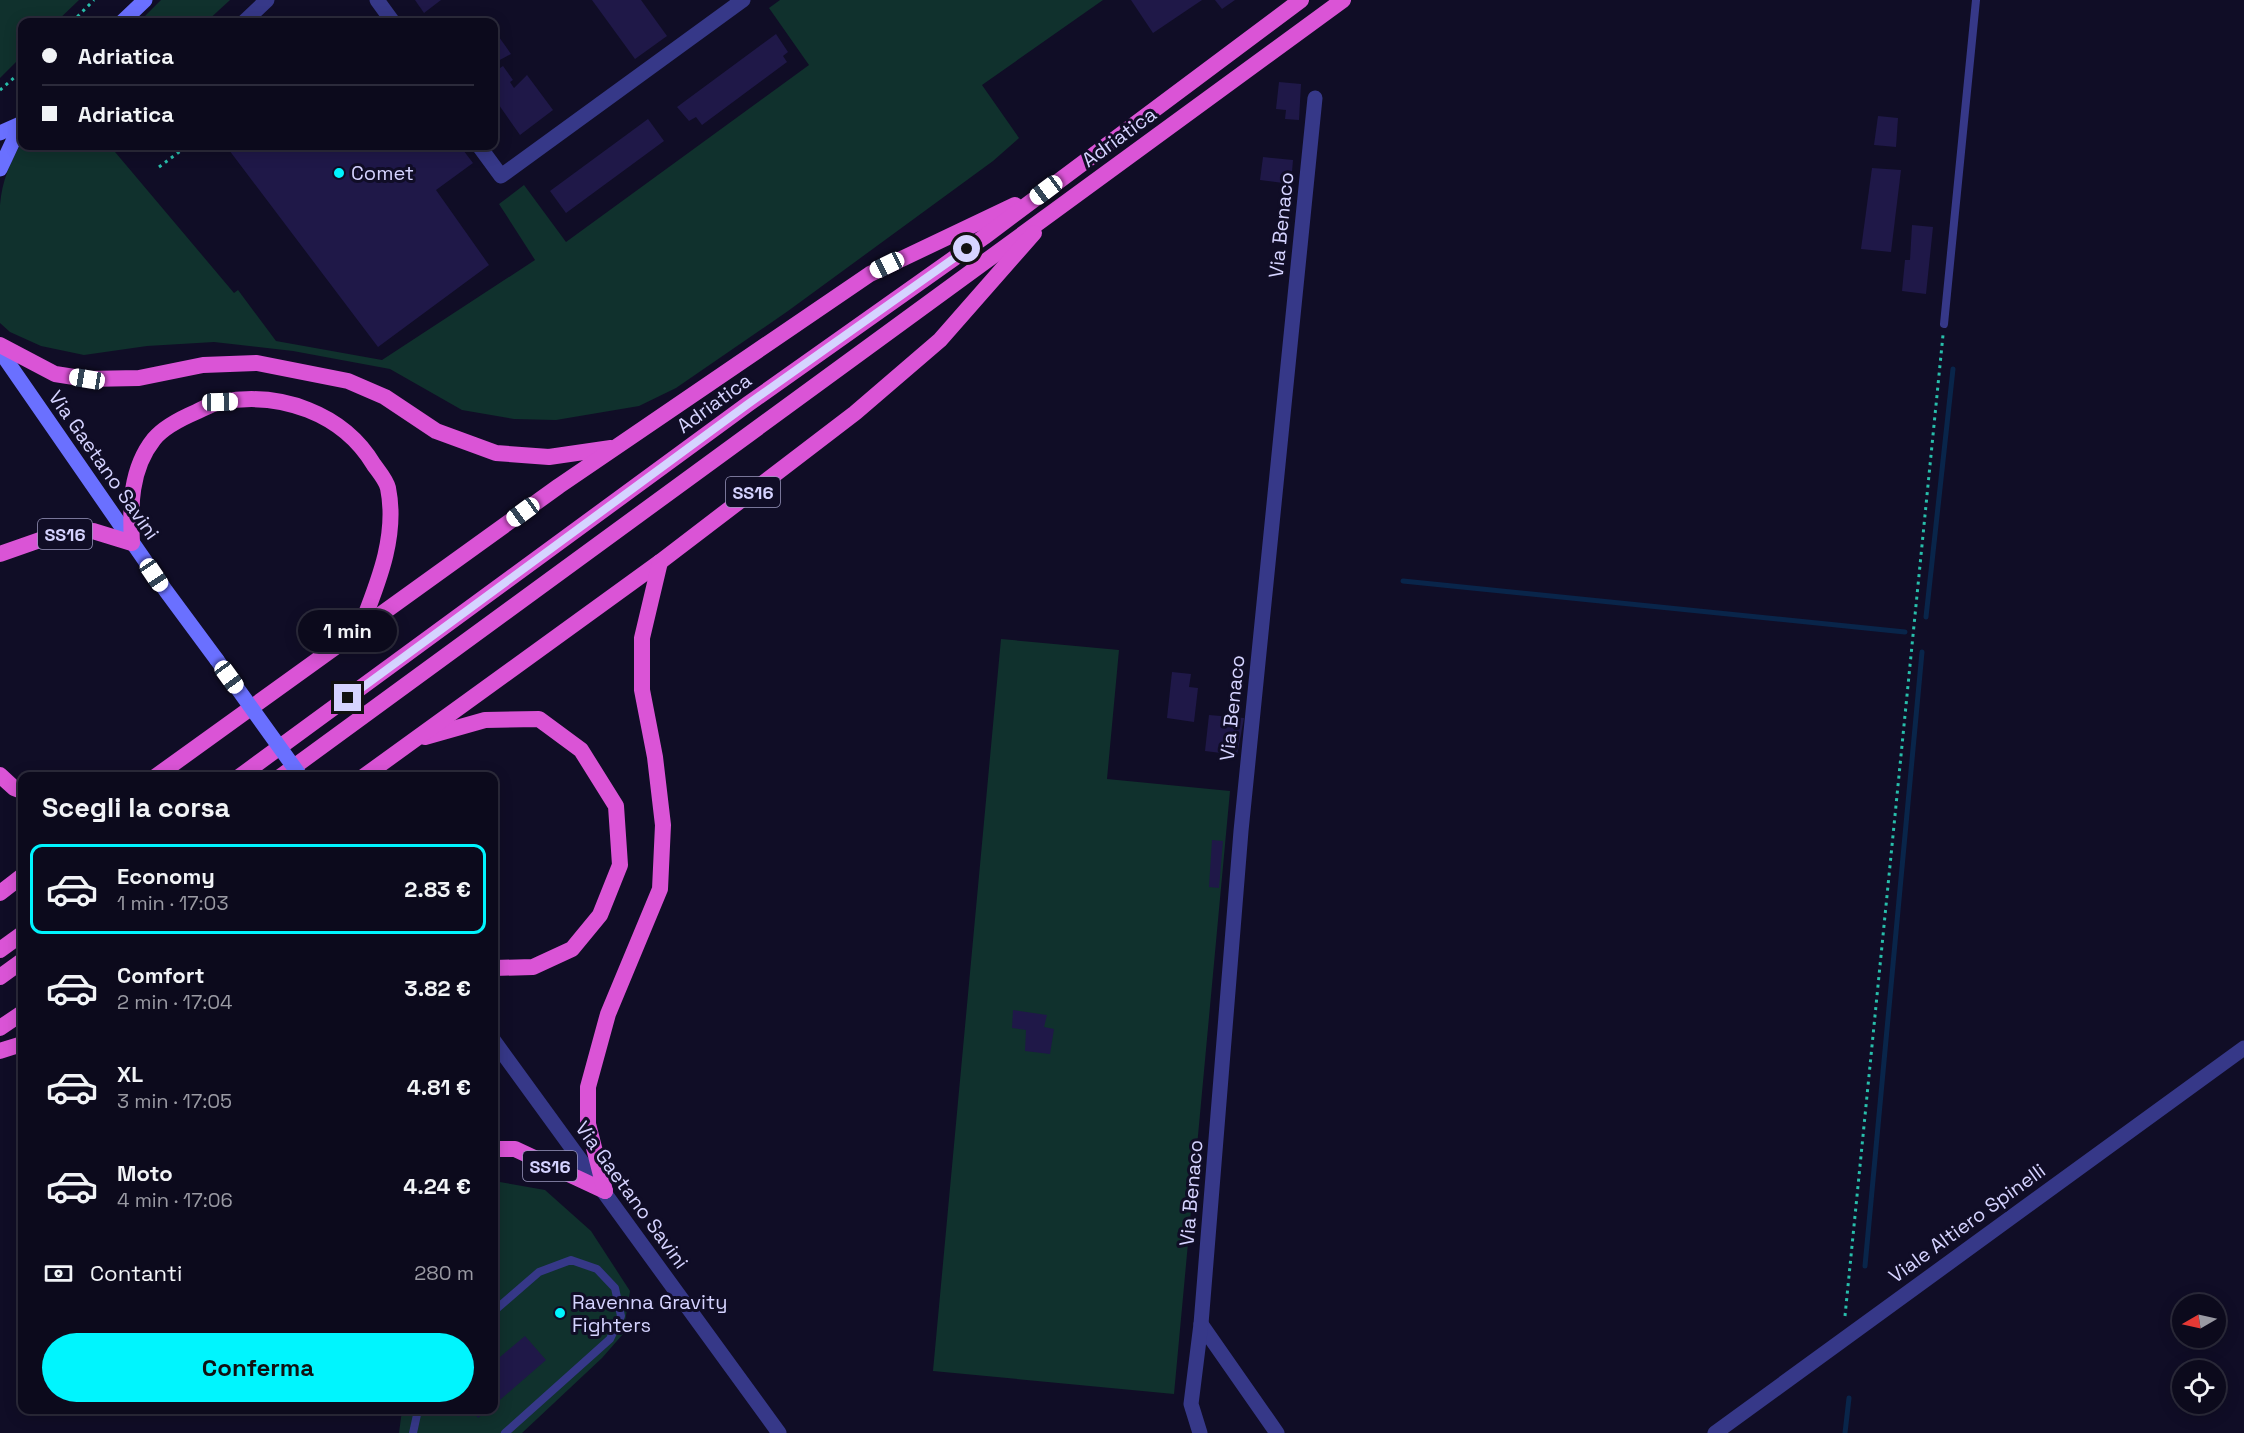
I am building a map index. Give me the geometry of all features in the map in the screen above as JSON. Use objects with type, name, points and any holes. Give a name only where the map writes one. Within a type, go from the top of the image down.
[{"type":"highway","name":"Adriatica","points":[[246,772],[748,404],[1046,190],[1301,0]]},
{"type":"highway","name":"Adriatica","points":[[287,772],[1343,0]]},
{"type":"highway","points":[[162,772],[615,448],[870,274],[1046,190]]},
{"type":"highway","name":"SS16","points":[[370,772],[660,562],[855,413],[940,340],[1057,207]]},
{"type":"highway","points":[[0,345],[55,374],[87,379],[140,378],[202,365],[257,363],[348,381],[385,398],[436,431],[496,453],[549,457],[615,448]]},
{"type":"highway","points":[[132,543],[130,501],[140,462],[154,438],[179,419],[220,402],[281,400],[327,417],[364,447],[388,487],[390,537],[381,576],[360,630]]},
{"type":"highway","name":"SS16","points":[[0,554],[57,534],[93,531],[132,543]]},
{"type":"highway","name":"SS16","points":[[604,1191],[588,1125],[588,1087],[608,1014],[660,889],[663,825],[655,757],[642,690],[642,638],[660,562]]},
{"type":"highway","name":"SS16","points":[[416,740],[485,720],[539,719],[581,750],[616,806],[620,866],[600,915],[572,949],[533,967],[498,968]]},
{"type":"highway","points":[[0,775],[18,790]]},
{"type":"highway","points":[[0,893],[18,879]]},
{"type":"highway","points":[[0,950],[18,937]]},
{"type":"highway","points":[[0,977],[18,964]]},
{"type":"highway","points":[[0,1028],[18,1016]]},
{"type":"highway","points":[[0,1051],[18,1045]]},
{"type":"highway","name":"SS16","points":[[498,1149],[515,1149],[604,1191]]},
{"type":"main road","points":[[126,18],[145,0]]},
{"type":"main road","points":[[0,133],[18,124]]},
{"type":"main road","points":[[0,169],[18,130]]},
{"type":"main road","name":"Via Gaetano Savini","points":[[0,351],[132,543],[297,772]]},
{"type":"street","points":[[248,18],[267,0]]},
{"type":"street","points":[[377,0],[390,18]]},
{"type":"street","points":[[482,150],[501,176],[743,0]]},
{"type":"street","name":"Via Benaco","points":[[1200,1433],[1191,1404],[1201,1324],[1241,831],[1315,98]]},
{"type":"street","name":"Via Gaetano Savini","points":[[498,1046],[779,1433]]},
{"type":"street","name":"Viale Altiero Spinelli","points":[[1714,1433],[2244,1048]]},
{"type":"street","points":[[1201,1324],[1277,1433]]},
{"type":"lane","points":[[1944,324],[1976,0]]},
{"type":"lane","points":[[498,1308],[539,1272],[571,1260],[597,1269],[615,1288],[621,1316],[610,1339],[505,1433]]},
{"type":"lane","points":[[413,1433],[417,1414]]},
{"type":"path","points":[[76,18],[94,0]]},
{"type":"path","points":[[0,90],[18,74]]},
{"type":"path","points":[[159,166],[182,150]]},
{"type":"path","points":[[1843,1339],[1944,324]]},
{"type":"green space","points":[[0,0],[79,0],[60,18],[18,18],[18,60],[0,78]]},
{"type":"green space","points":[[161,0],[230,0],[210,18],[143,18]]},
{"type":"green space","points":[[780,0],[1103,0],[982,85],[1019,138],[993,161],[788,311],[676,388],[639,406],[556,420],[514,419],[462,410],[390,369],[293,351],[214,342],[147,346],[84,355],[41,346],[10,332],[0,323],[0,205],[7,172],[18,150],[113,150],[234,293],[238,290],[276,341],[382,360],[535,260],[499,204],[524,185],[566,242],[809,65],[769,8]]},
{"type":"green space","points":[[1001,639],[1119,650],[1107,779],[1230,791],[1174,1394],[933,1371]]},
{"type":"green space","name":"Ravenna Gravity Fighters","points":[[498,1182],[545,1190],[591,1231],[630,1291],[623,1334],[602,1358],[522,1433],[399,1433],[401,1414],[498,1414]]},
{"type":"building","points":[[415,0],[441,0],[424,13]]},
{"type":"building","points":[[592,0],[641,0],[667,36],[635,59]]},
{"type":"building","points":[[1131,0],[1202,0],[1153,33]]},
{"type":"building","points":[[1215,0],[1235,0],[1222,9]]},
{"type":"building","points":[[776,34],[788,52],[783,56],[787,62],[702,125],[696,117],[689,121],[677,107]]},
{"type":"building","points":[[498,36],[511,54],[498,61]]},
{"type":"building","points":[[498,65],[500,68],[503,66],[513,80],[510,82],[514,88],[527,75],[553,110],[520,135],[498,104]]},
{"type":"building","points":[[1279,82],[1301,84],[1299,120],[1285,119],[1286,110],[1276,109]]},
{"type":"building","points":[[1878,116],[1898,118],[1896,147],[1874,145]]},
{"type":"building","points":[[648,119],[664,141],[566,213],[550,191]]},
{"type":"building","points":[[229,150],[463,150],[473,163],[436,190],[489,265],[378,347]]},
{"type":"building","points":[[1263,157],[1293,160],[1291,184],[1260,180]]},
{"type":"building","points":[[1872,168],[1901,170],[1891,252],[1861,249]]},
{"type":"building","points":[[1912,225],[1933,227],[1926,294],[1902,291],[1905,260],[1910,260]]},
{"type":"building","points":[[1172,672],[1191,674],[1189,687],[1198,688],[1194,722],[1167,718]]},
{"type":"building","points":[[1209,715],[1244,718],[1237,755],[1205,751]]},
{"type":"building","points":[[1212,840],[1223,841],[1219,888],[1209,887]]},
{"type":"building","points":[[1013,1010],[1047,1015],[1044,1027],[1054,1029],[1050,1054],[1025,1051],[1026,1030],[1012,1028]]},
{"type":"building","points":[[525,1336],[546,1360],[498,1402],[498,1359]]},
{"type":"waterway","points":[[1926,617],[1953,369]]},
{"type":"waterway","points":[[1403,581],[1905,632]]},
{"type":"waterway","points":[[1865,1266],[1922,652]]},
{"type":"waterway","points":[[1845,1433],[1849,1398]]},
{"type":"place","name":"Comet","points":[[339,173]]},
{"type":"place","name":"Ravenna Gravity Fighters","points":[[560,1313]]},
{"type":"route","points":[[348,698],[748,404],[967,249]]}]
